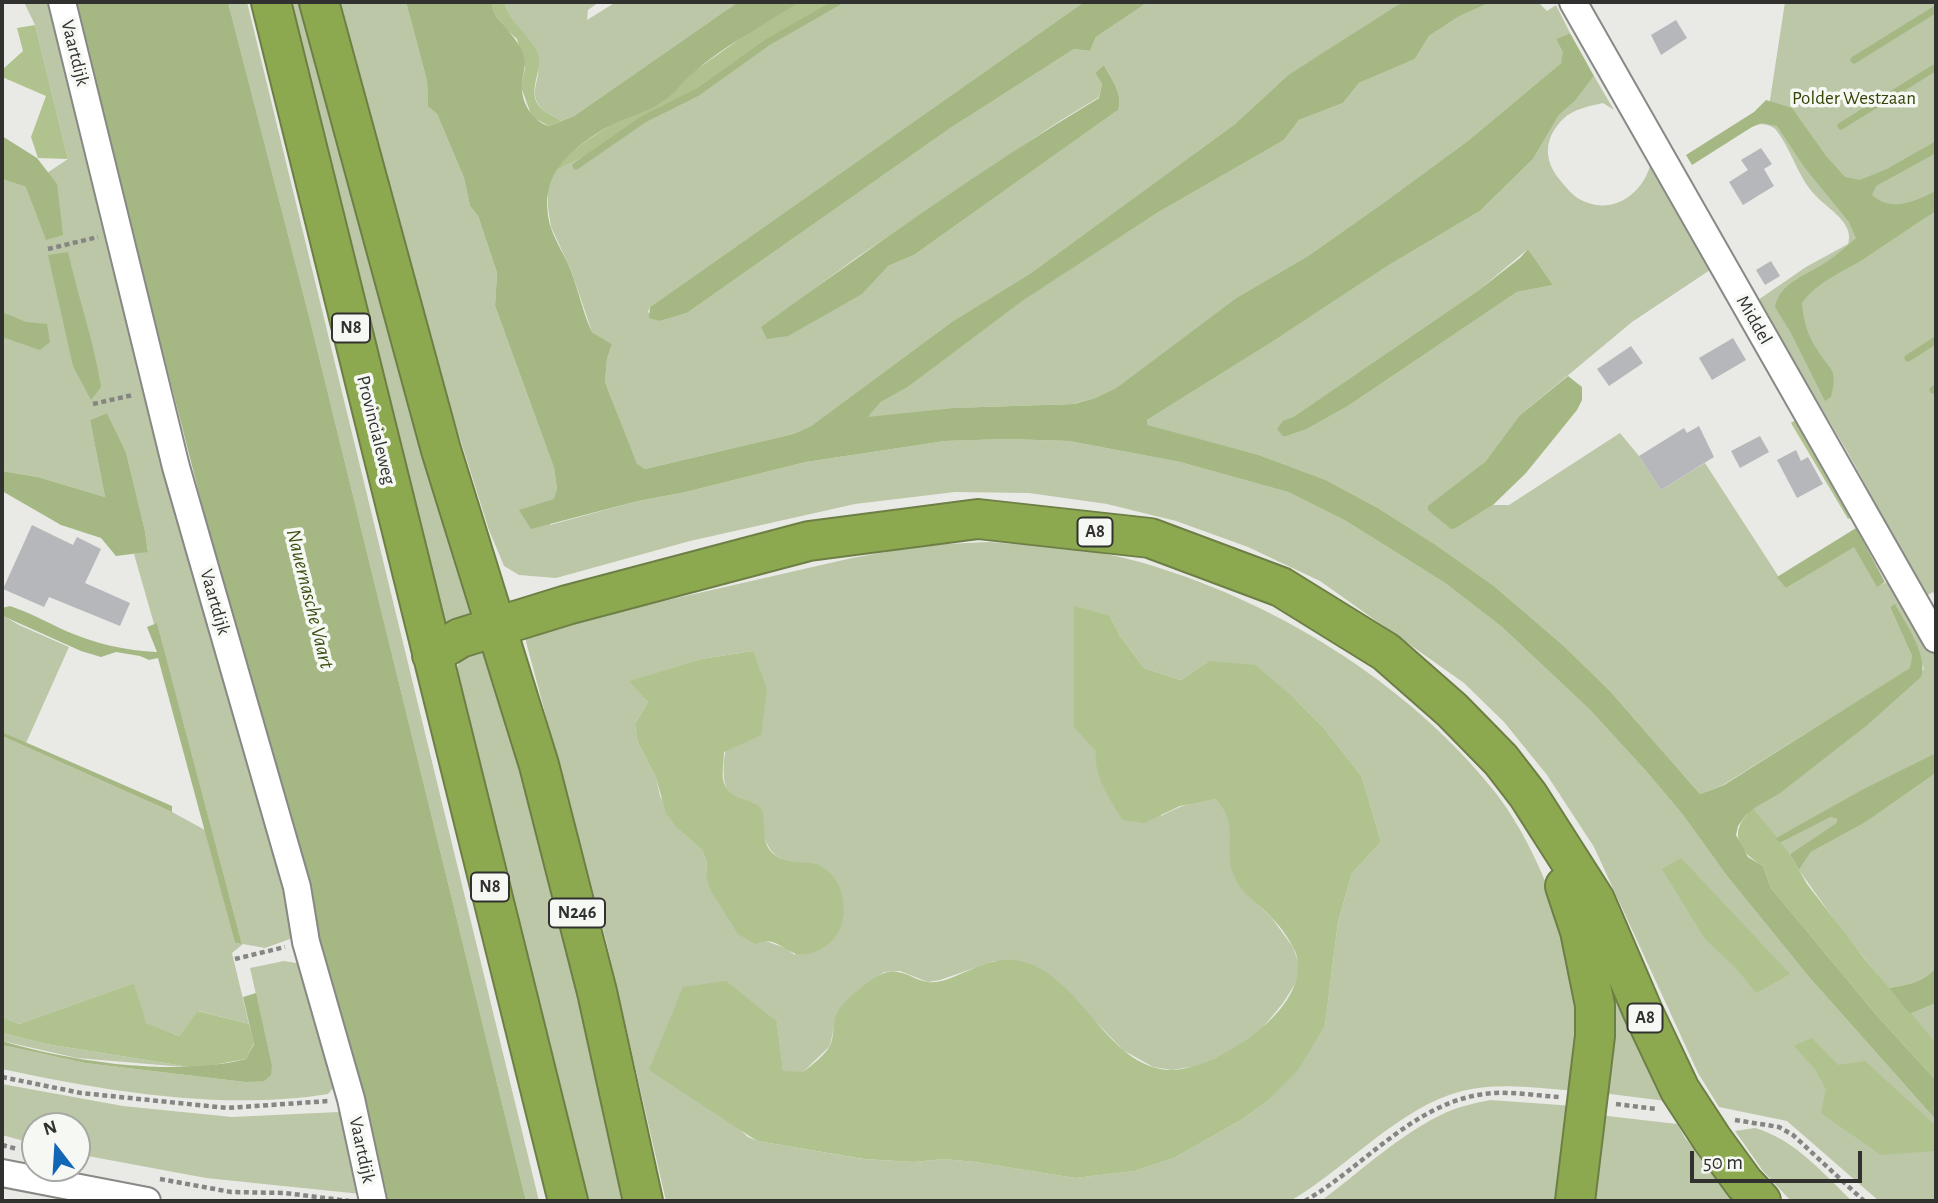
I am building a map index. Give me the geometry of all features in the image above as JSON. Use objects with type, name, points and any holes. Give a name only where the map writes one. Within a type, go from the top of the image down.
[{"type":"highway","name":"Provincialeweg","points":[[271,2],[432,655]]},
{"type":"highway","points":[[319,2],[442,450],[496,628]]},
{"type":"highway","name":"A8","points":[[432,655],[460,638],[568,605],[809,541],[978,519],[1150,538],[1281,587],[1386,652],[1476,733],[1501,761],[1547,824],[1595,900],[1680,1090],[1744,1183],[1761,1201]]},
{"type":"highway","name":"N246","points":[[496,628],[538,765],[590,965],[623,1100],[643,1201]]},
{"type":"highway","name":"N8","points":[[432,655],[568,1201]]},
{"type":"highway","name":"A8","points":[[1547,824],[1580,931],[1595,1005],[1595,1036],[1575,1201]]},
{"type":"street","name":"Vaartdijk","points":[[62,2],[179,480],[297,887],[306,942],[351,1099],[373,1201]]},
{"type":"street","name":"Middel","points":[[1573,2],[1936,639]]},
{"type":"street","points":[[2,1173],[148,1189]]},
{"type":"path","points":[[48,248],[118,233]]},
{"type":"path","points":[[93,404],[157,389]]},
{"type":"path","points":[[234,959],[306,942]]},
{"type":"path","points":[[2,1077],[81,1093],[227,1108],[351,1099]]},
{"type":"path","points":[[1305,1201],[1403,1129],[1454,1102],[1496,1093],[1561,1098]]},
{"type":"path","points":[[1612,1104],[1659,1110]]},
{"type":"path","points":[[1727,1119],[1772,1125],[1793,1135],[1864,1201]]},
{"type":"path","points":[[148,1189],[285,1193],[352,1201]]},
{"type":"green space","points":[[24,2],[54,2],[291,915],[290,939],[265,948],[243,944],[232,953],[249,1024],[199,1011],[179,1036],[145,1023],[134,983],[19,1024],[2,1017],[2,736],[172,812],[205,830],[235,943],[242,944],[157,624],[154,624],[134,554],[148,551],[126,452],[107,413],[90,420],[105,497],[38,477],[2,471],[2,179],[26,187],[68,159],[35,25]]},
{"type":"green space","points":[[228,2],[247,2],[539,1201],[526,1201],[309,316]]},
{"type":"green space","points":[[287,2],[302,2],[334,131],[414,423],[476,617],[440,628]]},
{"type":"green space","points":[[330,2],[406,2],[427,81],[428,105],[437,114],[464,178],[470,206],[478,216],[497,273],[495,306],[554,468],[557,489],[550,525],[638,501],[806,462],[945,441],[1069,441],[1180,462],[1288,492],[1346,521],[1445,583],[1502,627],[1590,710],[1646,771],[1809,977],[1936,1120],[1936,1201],[1879,1201],[1787,1121],[1719,1107],[1698,1073],[1594,847],[1547,775],[1504,722],[1464,683],[1320,581],[1248,547],[1176,521],[1107,504],[1029,493],[955,492],[855,504],[690,541],[556,578],[519,575],[504,566],[489,530],[420,312]]},
{"type":"green space","points":[[505,2],[599,2],[588,10],[587,20],[616,2],[738,2],[574,116],[561,121],[544,110],[536,100],[536,58],[511,18]]},
{"type":"green space","points":[[847,2],[1084,2],[650,307],[648,312],[660,321],[687,313],[949,129],[1074,49],[1090,51],[1096,37],[1148,2],[1405,2],[1288,75],[1235,124],[1031,273],[953,321],[811,426],[793,434],[645,469],[637,465],[605,382],[607,359],[612,344],[592,332],[571,270],[551,227],[548,187],[555,171],[695,98],[757,47]],"holes":[[[1104,65],[1118,93],[1118,110],[914,255],[761,328],[856,258],[1099,97],[1102,84],[1095,73]]]},
{"type":"green space","points":[[1491,2],[1538,2],[1547,11],[1556,5],[1570,33],[1556,39],[1564,52],[1561,63],[1469,140],[1386,201],[1308,256],[1236,298],[1116,388],[1073,404],[952,408],[867,418],[881,402],[908,387],[1021,301],[1157,213],[1284,140],[1299,120],[1343,103],[1359,83],[1415,59],[1429,36],[1458,17]]},
{"type":"green space","name":"Polder Westzaan","points":[[1785,2],[1936,2],[1936,597],[1933,592],[1926,596],[1848,453],[1758,300],[1806,267],[1848,244],[1849,236],[1844,223],[1810,189],[1776,130],[1768,125],[1750,125],[1768,113]]},
{"type":"green space","points":[[1594,76],[1614,110],[1603,103],[1587,107],[1567,116],[1557,126],[1549,141],[1548,157],[1560,180],[1579,199],[1590,204],[1612,204],[1622,201],[1639,187],[1650,166],[1713,268],[1632,322],[1519,416],[1485,462],[1467,478],[1456,528],[1493,505],[1509,505],[1620,433],[1661,490],[1705,463],[1786,588],[1854,546],[1877,586],[1893,580],[1936,656],[1936,753],[1776,838],[1753,808],[1924,669],[1913,637],[1895,605],[1890,607],[1912,656],[1911,668],[1723,785],[1700,794],[1610,691],[1565,647],[1494,586],[1436,545],[1378,508],[1326,480],[1259,455],[1147,426],[1147,420],[1389,265],[1480,211],[1533,159],[1559,115],[1575,101]],"holes":[[[1528,249],[1553,285],[1517,292],[1348,406],[1307,429],[1284,437],[1284,420],[1293,417],[1479,290]]]},
{"type":"green space","points":[[989,542],[1081,550],[1136,561],[1186,577],[1286,621],[1379,680],[1421,715],[1460,752],[1495,792],[1517,824],[1544,878],[1576,974],[1576,1091],[1519,1086],[1490,1087],[1462,1091],[1439,1099],[1395,1124],[1332,1173],[1290,1201],[666,1201],[606,940],[525,638],[563,624],[852,558],[925,545]],"holes":[[[1110,616],[1120,636],[1144,668],[1181,680],[1209,661],[1294,698],[1323,727],[1362,777],[1381,842],[1352,873],[1338,922],[1325,1025],[1266,1102],[1241,1120],[1174,1158],[1134,1171],[1075,1178],[944,1159],[914,1162],[863,1159],[757,1141],[748,1137],[735,1125],[777,1022],[783,1072],[803,1072],[830,1046],[837,1012],[860,989],[884,972],[900,971],[928,982],[994,961],[1020,961],[1098,1024],[1123,1050],[1153,1067],[1172,1070],[1197,1066],[1232,1051],[1260,1031],[1283,1003],[1295,984],[1300,968],[1293,947],[1271,917],[1247,895],[1230,856],[1230,824],[1225,809],[1215,799],[1187,804],[1161,816]],[[753,651],[731,723],[724,764],[725,780],[732,795],[759,806],[766,842],[773,853],[784,860],[799,864],[795,955],[763,940],[706,876],[707,862],[702,850],[677,828],[660,796],[656,778],[637,740],[635,724],[648,702],[630,681],[701,659]]]},
{"type":"green space","points":[[2,615],[69,647],[26,743],[2,732]]},
{"type":"green space","points":[[483,640],[560,916],[600,1080],[624,1201],[587,1201],[453,679],[460,660]]},
{"type":"green space","points":[[1936,773],[1936,967],[1921,979],[1889,988],[1843,932],[1799,870],[1811,852],[1866,822]]},
{"type":"green space","points":[[1831,817],[1837,819],[1836,823],[1790,854],[1780,843]]},
{"type":"green space","points":[[1588,917],[1666,1101],[1602,1093]]},
{"type":"green space","points":[[284,961],[296,963],[301,967],[334,1075],[333,1088],[328,1094],[247,1100],[164,1096],[81,1085],[2,1069],[2,1045],[85,1063],[245,1082],[272,1065],[250,968]]},
{"type":"green space","points":[[1936,1003],[1936,1043],[1910,1014]]},
{"type":"green space","points":[[2,1033],[46,1044],[196,1068],[77,1058],[2,1041]]},
{"type":"green space","points":[[2,1084],[123,1106],[232,1117],[339,1112],[346,1121],[361,1194],[206,1178],[91,1157],[91,1112],[21,1112],[21,1140],[2,1135]]},
{"type":"green space","points":[[1490,1100],[1574,1106],[1562,1201],[1321,1201],[1397,1141],[1430,1121],[1458,1108]]},
{"type":"green space","points":[[1599,1115],[1677,1124],[1685,1138],[1736,1201],[1589,1201]]},
{"type":"green space","points":[[1755,1128],[1783,1140],[1795,1149],[1819,1168],[1852,1201],[1791,1201],[1763,1171],[1735,1131]]},
{"type":"shaded area","points":[[491,2],[505,2],[510,16],[537,52],[539,58],[536,101],[561,121],[549,126],[532,117],[521,87],[525,68],[517,39],[504,28],[491,7]]},
{"type":"shaded area","points":[[800,2],[847,2],[757,47],[695,98],[555,171],[567,155],[589,139],[612,124],[662,102],[693,72],[751,31]]},
{"type":"shaded area","points":[[35,25],[68,159],[38,158],[31,137],[46,96],[2,77],[2,70],[23,51],[17,28]]},
{"type":"shaded area","points":[[1802,415],[1859,515],[1848,519],[1791,423]]},
{"type":"shaded area","points":[[1074,606],[1110,616],[1120,636],[1144,668],[1181,680],[1209,661],[1255,665],[1323,727],[1362,777],[1381,842],[1352,873],[1338,922],[1325,1025],[1298,1070],[1266,1102],[1241,1120],[1174,1158],[1134,1171],[1075,1178],[944,1159],[914,1162],[864,1159],[757,1141],[649,1070],[683,987],[726,981],[777,1022],[783,1071],[803,1072],[821,1057],[830,1046],[839,1010],[867,983],[888,972],[899,972],[923,981],[938,982],[995,961],[1020,961],[1041,969],[1060,983],[1129,1054],[1149,1066],[1171,1070],[1191,1067],[1238,1045],[1261,1029],[1280,1010],[1293,989],[1298,968],[1293,947],[1277,924],[1238,884],[1231,868],[1230,828],[1223,808],[1215,799],[1180,806],[1144,823],[1123,820],[1108,795],[1097,769],[1096,751],[1074,727]]},
{"type":"shaded area","points":[[753,651],[767,689],[761,735],[724,752],[723,779],[730,793],[759,806],[767,845],[775,855],[787,861],[821,866],[838,884],[844,907],[839,930],[833,940],[811,953],[793,953],[773,942],[755,944],[738,934],[711,891],[706,876],[707,862],[702,850],[677,828],[666,813],[656,778],[637,740],[635,724],[648,702],[629,681],[701,659]]},
{"type":"shaded area","points":[[1753,808],[1790,854],[1807,884],[1864,958],[1936,1043],[1936,1080],[1879,1018],[1771,888],[1763,866],[1741,847],[1738,840],[1740,825]]},
{"type":"shaded area","points":[[1681,858],[1790,974],[1756,993],[1736,968],[1705,939],[1662,869]]},
{"type":"shaded area","points":[[134,983],[146,1023],[179,1036],[198,1011],[249,1024],[254,1043],[246,1059],[196,1068],[46,1044],[2,1033],[2,1017],[19,1024]]},
{"type":"shaded area","points":[[1812,1038],[1838,1065],[1865,1061],[1936,1126],[1934,1151],[1881,1155],[1821,1113],[1826,1089],[1815,1069],[1794,1046]]},
{"type":"water","name":"Nauernasche Vaart","points":[[73,2],[228,2],[309,316],[526,1201],[387,1201],[227,602]]},
{"type":"water","points":[[406,2],[491,2],[496,16],[517,42],[524,57],[522,90],[525,103],[537,120],[549,126],[574,116],[738,2],[800,2],[718,53],[662,102],[611,125],[590,138],[566,158],[551,181],[548,210],[551,228],[571,271],[592,332],[612,344],[607,359],[605,382],[637,464],[645,469],[793,434],[811,426],[953,321],[1031,273],[1235,124],[1288,75],[1398,5],[1405,2],[1491,2],[1458,17],[1429,36],[1415,59],[1359,83],[1343,103],[1299,120],[1284,140],[1157,213],[1022,301],[908,387],[881,402],[868,417],[952,408],[1074,404],[1095,398],[1116,388],[1236,298],[1308,256],[1469,140],[1561,63],[1563,52],[1556,39],[1570,33],[1594,76],[1575,101],[1559,115],[1533,159],[1480,211],[1389,265],[1147,420],[1147,425],[1259,455],[1326,480],[1378,508],[1436,545],[1494,586],[1565,647],[1610,691],[1700,794],[1724,785],[1910,668],[1912,656],[1890,607],[1895,604],[1919,650],[1923,669],[1921,677],[1866,726],[1780,793],[1746,815],[1738,826],[1736,835],[1748,857],[1763,866],[1771,888],[1879,1018],[1936,1080],[1936,1120],[1809,977],[1727,876],[1683,815],[1590,710],[1502,627],[1445,583],[1346,521],[1288,492],[1180,462],[1069,441],[945,441],[806,462],[531,529],[519,510],[554,499],[557,489],[554,468],[495,306],[497,273],[478,216],[470,206],[464,178],[437,114],[428,106],[427,81]]},
{"type":"water","points":[[1084,2],[1148,2],[1096,37],[1090,51],[1074,49],[949,129],[687,313],[660,321],[649,318],[650,307]]},
{"type":"water","points":[[1104,65],[1118,93],[1118,110],[914,255],[888,266],[862,294],[788,336],[767,339],[761,327],[970,180],[1099,98],[1102,84],[1095,73]]},
{"type":"water","points":[[1766,100],[1792,108],[1826,156],[1845,177],[1860,180],[1887,169],[1936,141],[1936,153],[1876,186],[1872,195],[1887,203],[1904,204],[1936,191],[1936,211],[1824,282],[1802,303],[1805,322],[1814,346],[1833,375],[1831,397],[1825,401],[1775,307],[1782,292],[1795,280],[1829,260],[1856,238],[1849,222],[1805,168],[1777,126],[1762,123],[1752,127],[1692,165],[1686,155],[1754,112]]},
{"type":"water","points":[[2,136],[37,158],[57,184],[63,235],[46,240],[26,187],[2,179]]},
{"type":"water","points":[[1528,249],[1553,285],[1517,292],[1348,406],[1307,429],[1284,437],[1277,429],[1284,420],[1293,417],[1479,290]]},
{"type":"water","points":[[68,252],[101,387],[91,400],[73,366],[48,255]]},
{"type":"water","points":[[2,312],[26,322],[47,324],[50,342],[40,350],[2,337]]},
{"type":"water","points":[[1568,376],[1582,387],[1582,400],[1577,410],[1526,473],[1493,505],[1451,529],[1428,510],[1428,506],[1485,462],[1519,416]]},
{"type":"water","points":[[107,413],[126,452],[148,552],[116,556],[101,538],[61,525],[2,491],[2,471],[38,477],[105,497],[90,420]]},
{"type":"water","points":[[1856,528],[1885,582],[1877,587],[1854,547],[1786,588],[1777,577]]},
{"type":"water","points":[[10,606],[77,635],[110,646],[134,650],[157,652],[147,627],[157,623],[242,944],[235,943],[158,658],[149,660],[116,652],[101,657],[81,651],[3,616],[2,608]]},
{"type":"water","points":[[2,732],[172,806],[172,812],[2,736]]},
{"type":"water","points":[[1936,753],[1936,773],[1866,822],[1811,852],[1799,870],[1790,854],[1836,823],[1837,819],[1831,817],[1780,843],[1776,838],[1862,790]]},
{"type":"water","points":[[1936,967],[1936,1003],[1910,1014],[1889,988],[1921,979]]},
{"type":"water","points":[[256,993],[272,1065],[271,1075],[264,1081],[245,1082],[85,1063],[2,1045],[2,1041],[91,1061],[155,1067],[187,1067],[246,1059],[254,1044],[243,997]]},
{"type":"building","points":[[1676,20],[1687,38],[1661,55],[1651,35]]},
{"type":"building","points":[[1761,148],[1772,164],[1764,169],[1774,186],[1743,205],[1729,182],[1748,170],[1741,160]]},
{"type":"building","points":[[1771,261],[1780,276],[1765,285],[1756,270]]},
{"type":"building","points":[[1733,338],[1746,360],[1712,380],[1699,358]]},
{"type":"building","points":[[1631,346],[1643,363],[1609,386],[1597,369]]},
{"type":"building","points":[[1699,426],[1714,457],[1661,490],[1639,456],[1684,428],[1687,433]]},
{"type":"building","points":[[1760,436],[1769,452],[1740,468],[1731,451]]},
{"type":"building","points":[[1796,450],[1801,461],[1808,457],[1823,484],[1797,498],[1777,460]]},
{"type":"building","points":[[32,525],[73,545],[77,537],[101,549],[85,583],[130,603],[120,626],[49,597],[44,607],[3,589]]},
{"type":"waterway","points":[[576,166],[644,119],[698,92],[768,42],[838,2]]},
{"type":"waterway","points":[[1854,60],[1936,9]]},
{"type":"waterway","points":[[1841,126],[1936,67]]},
{"type":"waterway","points":[[1908,358],[1936,340]]}]
